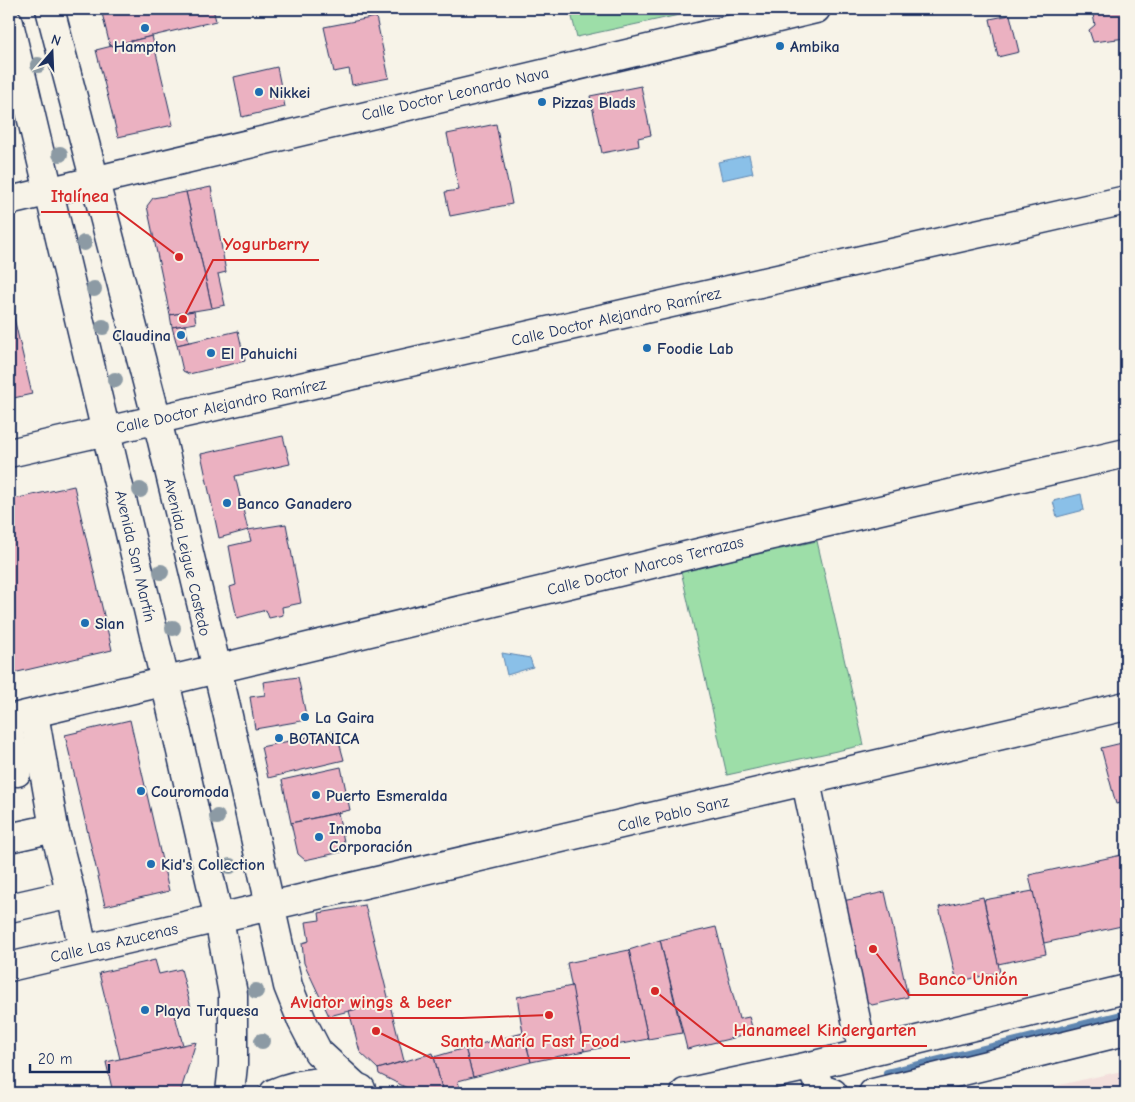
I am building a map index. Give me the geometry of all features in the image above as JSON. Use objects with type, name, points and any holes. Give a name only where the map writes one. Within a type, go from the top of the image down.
[{"type":"street","name":"Avenida Leigue Castedo","points":[[50,9],[157,420],[272,906],[288,986],[302,1021],[318,1052],[364,1090]]},
{"type":"street","name":"Calle Doctor Leonardo Nava","points":[[9,201],[816,9]]},
{"type":"street","name":"Avenida San Martín","points":[[9,23],[165,681],[219,919],[233,994],[233,1065],[230,1093]]},
{"type":"street","name":"Calle Doctor Alejandro Ramírez","points":[[9,453],[1126,200]]},
{"type":"street","name":"Calle Doctor Marcos Terrazas","points":[[21,717],[760,538],[1126,453]]},
{"type":"street","name":"Calle Pablo Sanz","points":[[219,919],[1126,706]]},
{"type":"street","points":[[21,717],[44,766],[54,828],[83,949]]},
{"type":"street","points":[[9,731],[13,773],[44,766]]},
{"type":"street","points":[[806,782],[863,1053]]},
{"type":"street","points":[[9,838],[54,828]]},
{"type":"street","points":[[9,908],[71,894]]},
{"type":"street","name":"Calle Las Azucenas","points":[[9,967],[219,919]]},
{"type":"street","points":[[685,1093],[810,1066],[1126,989]]},
{"type":"street","points":[[873,1093],[1126,1031]]},
{"type":"street","points":[[810,1066],[822,1089],[833,1093]]},
{"type":"street","points":[[274,1093],[302,1084],[330,1082],[364,1090]]},
{"type":"shaded area","points":[[1126,1070],[1126,1093],[1024,1093]]},
{"type":"green space","points":[[570,9],[701,9],[702,10],[577,37]]},
{"type":"green space","points":[[817,541],[864,745],[727,775],[681,571]]},
{"type":"water","points":[[749,155],[753,173],[722,180],[718,162]]},
{"type":"water","points":[[1081,494],[1084,510],[1057,517],[1053,501]]},
{"type":"water","points":[[502,653],[530,658],[533,667],[507,675]]},
{"type":"building","name":"Hampton","points":[[101,9],[213,9],[216,21],[110,46]]},
{"type":"building","points":[[1092,9],[1126,9],[1126,38],[1093,42],[1089,30],[1095,25]]},
{"type":"building","points":[[1010,15],[1019,52],[998,57],[990,19]]},
{"type":"building","points":[[376,17],[389,78],[352,85],[349,69],[334,72],[324,27]]},
{"type":"building","points":[[152,36],[173,125],[118,137],[96,50]]},
{"type":"building","name":"Nikkei","points":[[277,67],[285,107],[242,117],[234,77]]},
{"type":"building","points":[[641,86],[651,135],[638,138],[639,146],[602,153],[590,96]]},
{"type":"building","points":[[496,124],[512,204],[450,216],[445,192],[459,190],[447,134]]},
{"type":"building","points":[[211,187],[226,272],[218,274],[225,305],[212,308],[186,192]]},
{"type":"building","points":[[186,192],[212,308],[170,315],[147,206],[153,198]]},
{"type":"building","points":[[9,297],[32,394],[9,399]]},
{"type":"building","points":[[194,311],[196,323],[172,327],[170,315]]},
{"type":"building","name":"Claudina","points":[[185,325],[189,342],[177,345],[172,327]]},
{"type":"building","name":"El Pahuichi","points":[[238,331],[245,361],[189,374],[183,371],[177,345]]},
{"type":"building","name":"Banco Ganadero","points":[[283,436],[290,464],[235,476],[248,530],[219,538],[201,454]]},
{"type":"building","points":[[74,486],[112,650],[9,674],[9,500]]},
{"type":"building","points":[[286,524],[301,603],[282,607],[283,615],[269,618],[266,610],[237,618],[230,587],[236,585],[229,546],[251,541],[248,530]]},
{"type":"building","points":[[298,677],[307,720],[255,729],[250,697],[265,695],[263,682]]},
{"type":"building","points":[[130,720],[169,891],[105,906],[65,735]]},
{"type":"building","points":[[336,731],[344,760],[268,778],[261,747]]},
{"type":"building","points":[[1126,742],[1126,802],[1116,804],[1101,748]]},
{"type":"building","name":"Puerto Esmeralda","points":[[341,767],[350,810],[291,823],[282,780]]},
{"type":"building","name":"Inmoba Corporación","points":[[338,813],[346,851],[305,860],[298,854],[291,823]]},
{"type":"building","points":[[1126,854],[1126,925],[1044,943],[1029,875]]},
{"type":"building","points":[[1033,891],[1046,954],[998,964],[984,900]]},
{"type":"building","points":[[885,892],[908,997],[872,1005],[859,995],[838,902]]},
{"type":"building","points":[[983,897],[1000,972],[957,982],[939,907]]},
{"type":"building","points":[[365,905],[389,1001],[329,1016],[304,963],[302,943],[309,941],[306,922],[320,920],[319,913]]},
{"type":"building","points":[[716,927],[739,1019],[749,1017],[754,1033],[687,1049],[660,940]]},
{"type":"building","points":[[660,940],[682,1033],[648,1039],[629,950]]},
{"type":"building","points":[[629,950],[648,1039],[584,1051],[567,963]]},
{"type":"building","name":"Playa Turquesa","points":[[155,960],[159,974],[181,969],[191,1008],[174,1012],[183,1045],[120,1059],[99,973]]},
{"type":"building","points":[[572,986],[584,1051],[531,1062],[523,1033],[517,997]]},
{"type":"building","points":[[389,1001],[404,1061],[378,1069],[360,1052],[349,1011]]},
{"type":"building","points":[[523,1033],[531,1062],[473,1077],[465,1048]]},
{"type":"building","points":[[196,1042],[180,1093],[113,1093],[106,1062]]},
{"type":"building","points":[[465,1048],[473,1077],[458,1081],[461,1093],[443,1093],[434,1057]]},
{"type":"building","points":[[433,1053],[443,1093],[417,1093],[379,1074],[378,1069]]},
{"type":"waterway","points":[[887,1073],[1126,1014]]},
{"type":"place","name":"Hampton","points":[[145,28]]},
{"type":"place","name":"Ambika","points":[[780,46]]},
{"type":"place","name":"Nikkei","points":[[259,92]]},
{"type":"place","name":"Pizzas Blads","points":[[542,102]]},
{"type":"place","name":"Italínea","points":[[179,257]]},
{"type":"place","name":"Yogurberry","points":[[183,319]]},
{"type":"place","name":"Claudina","points":[[181,335]]},
{"type":"place","name":"Foodie Lab","points":[[647,348]]},
{"type":"place","name":"El Pahuichi","points":[[211,353]]},
{"type":"place","name":"Banco Ganadero","points":[[227,503]]},
{"type":"place","name":"Slan","points":[[85,623]]},
{"type":"place","name":"La Gaira","points":[[305,717]]},
{"type":"place","name":"BOTANICA","points":[[279,738]]},
{"type":"place","name":"Couromoda","points":[[141,791]]},
{"type":"place","name":"Puerto Esmeralda","points":[[316,795]]},
{"type":"place","name":"Inmoba Corporación","points":[[319,837]]},
{"type":"place","name":"Kid's Collection","points":[[151,864]]},
{"type":"place","name":"Banco Unión","points":[[873,949]]},
{"type":"place","name":"Hanameel Kindergarten","points":[[655,991]]},
{"type":"place","name":"Playa Turquesa","points":[[145,1010]]},
{"type":"place","name":"Aviator wings & beer","points":[[549,1015]]},
{"type":"place","name":"Santa María Fast Food","points":[[376,1031]]}]
